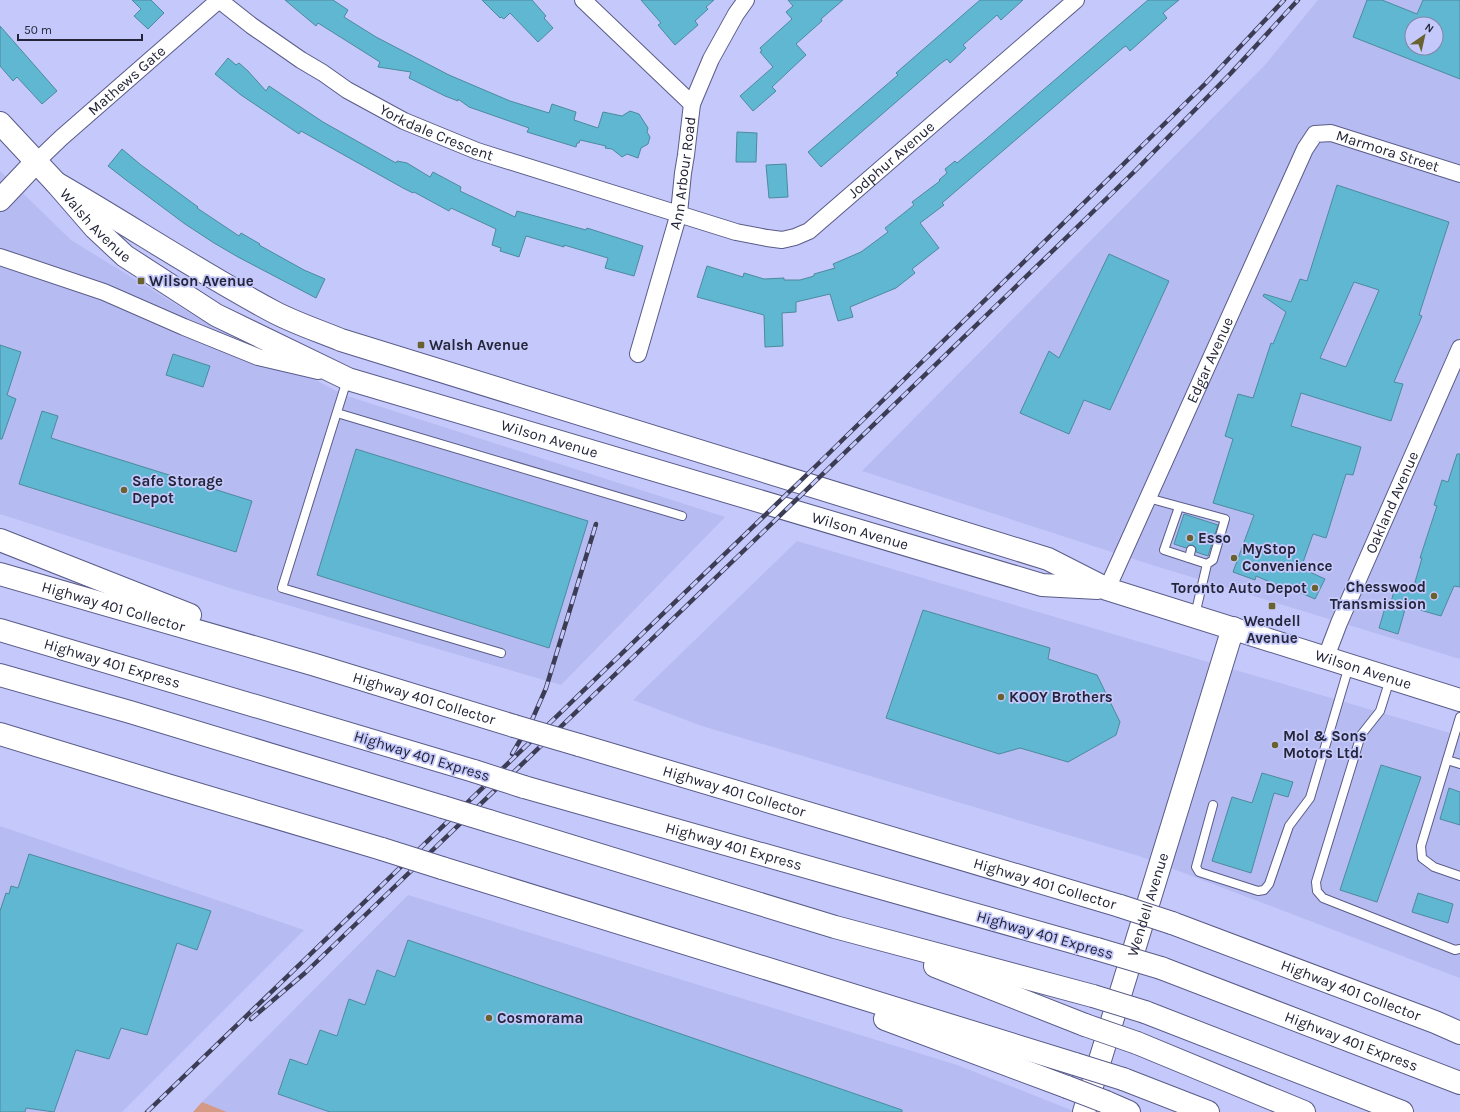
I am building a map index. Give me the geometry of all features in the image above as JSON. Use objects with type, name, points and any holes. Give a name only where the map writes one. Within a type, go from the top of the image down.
[{"type":"main road","name":"Walsh Avenue","points":[[0,123],[56,183],[94,228],[125,256],[216,315],[348,379]]},
{"type":"main road","points":[[0,200],[36,162]]},
{"type":"main road","name":"Walsh Avenue","points":[[56,183],[110,214],[164,249],[275,313],[341,340]]},
{"type":"main road","name":"Wilson Avenue","points":[[341,340],[1048,559],[1107,589],[1460,700]]},
{"type":"main road","name":"Wilson Avenue","points":[[348,379],[1042,585],[1107,589]]},
{"type":"main road","points":[[0,540],[312,664]]},
{"type":"main road","name":"Highway 401 Collector","points":[[0,574],[312,664],[514,726],[1120,906],[1172,923],[1460,1033]]},
{"type":"main road","name":"Wendell Avenue","points":[[1084,1112],[1233,628]]},
{"type":"main road","name":"Highway 401 Express","points":[[0,630],[524,787],[1160,968],[1460,1083]]},
{"type":"main road","points":[[0,675],[130,712],[835,927],[1093,996],[1145,1012],[1402,1112]]},
{"type":"main road","points":[[0,734],[382,849],[1123,1079],[1208,1112]]},
{"type":"main road","points":[[0,740],[53,749]]},
{"type":"main road","points":[[835,927],[1085,1025],[1137,1043],[1304,1112]]},
{"type":"main road","points":[[710,951],[1129,1112]]},
{"type":"street","name":"Mathews Gate","points":[[36,162],[219,0]]},
{"type":"street","name":"Yorkdale Crescent","points":[[219,0],[252,26],[301,60],[347,90],[404,121],[511,162],[679,213]]},
{"type":"street","points":[[583,0],[692,104]]},
{"type":"street","name":"Ann Arbour Road","points":[[638,354],[679,213],[692,104],[711,60],[736,14],[746,0]]},
{"type":"street","name":"Jodphur Avenue","points":[[679,213],[736,232],[767,238],[782,240],[795,237],[809,231],[1076,0]]},
{"type":"street","name":"Marmora Street","points":[[1315,134],[1332,133],[1460,174]]},
{"type":"street","name":"Edgar Avenue","points":[[1107,589],[1305,149],[1315,134]]},
{"type":"street","name":"Wilson Avenue","points":[[0,257],[104,292],[258,357],[348,379]]},
{"type":"street","name":"Oakland Avenue","points":[[1326,657],[1339,623],[1460,348]]},
{"type":"lane","points":[[348,379],[282,588],[501,653]]},
{"type":"lane","points":[[337,413],[682,516]]},
{"type":"lane","points":[[1148,498],[1179,506],[1201,516],[1225,520],[1213,560],[1207,564],[1194,616]]},
{"type":"lane","points":[[1179,506],[1164,550],[1190,554],[1207,564]]},
{"type":"lane","points":[[1213,805],[1196,867],[1199,872],[1258,891],[1264,890],[1269,884],[1289,826],[1310,798],[1349,665]]},
{"type":"lane","points":[[1390,678],[1380,711],[1361,735],[1316,882],[1316,891],[1323,898],[1455,950],[1460,949]]},
{"type":"lane","points":[[1460,717],[1421,846],[1422,858],[1428,863],[1434,867],[1460,876]]},
{"type":"lane","points":[[1447,760],[1460,764]]},
{"type":"shaded area","points":[[1318,0],[1460,0],[1460,659],[1149,564],[862,471],[1265,65]]},
{"type":"shaded area","points":[[0,171],[71,240],[198,318],[344,395],[725,517],[561,685],[236,590],[0,514]]},
{"type":"shaded area","points":[[797,541],[1460,736],[1460,978],[1139,856],[702,726],[633,700]]},
{"type":"shaded area","points":[[0,826],[304,930],[122,1112],[0,1112]]},
{"type":"shaded area","points":[[408,895],[957,1065],[1076,1112],[227,1112],[202,1102]]},
{"type":"shaded area","points":[[202,1102],[227,1112],[193,1112]]},
{"type":"building","points":[[132,0],[151,0],[164,13],[148,29],[134,16],[141,9]]},
{"type":"building","points":[[285,0],[333,0],[348,10],[344,17],[376,37],[449,75],[510,101],[549,113],[552,104],[576,112],[574,120],[598,128],[603,112],[622,116],[630,111],[639,114],[648,128],[647,132],[650,137],[648,144],[641,148],[638,158],[627,154],[622,157],[612,149],[605,148],[606,146],[580,140],[576,147],[527,132],[529,128],[469,107],[458,99],[458,101],[445,96],[409,78],[411,72],[378,67],[380,62],[318,23],[316,26]]},
{"type":"building","points":[[482,0],[532,0],[546,16],[544,18],[553,28],[538,42],[510,13],[504,19],[501,17],[500,18]]},
{"type":"building","points":[[641,0],[714,0],[706,7],[708,9],[695,21],[698,25],[675,45],[658,25],[661,23]]},
{"type":"building","points":[[788,0],[843,0],[796,44],[806,55],[772,87],[776,91],[753,111],[740,96],[773,67],[760,52],[762,51],[760,48],[792,19],[786,12],[793,6]]},
{"type":"building","points":[[980,0],[1023,0],[1001,20],[997,15],[963,45],[966,48],[950,63],[947,59],[940,64],[821,167],[808,152],[898,75],[896,73]]},
{"type":"building","points":[[1148,0],[1179,0],[1163,13],[1167,18],[1130,51],[1126,46],[1124,47],[942,203],[944,205],[920,223],[939,248],[912,269],[915,273],[896,288],[850,307],[853,317],[838,321],[830,294],[796,302],[796,312],[782,313],[783,346],[765,347],[764,315],[697,297],[707,266],[743,277],[744,273],[764,279],[784,278],[784,280],[800,280],[835,268],[833,264],[861,252],[888,232],[885,228],[914,205],[912,202],[940,181],[939,180],[947,173],[945,169],[955,161],[957,163],[986,139]]},
{"type":"building","points":[[1367,0],[1382,0],[1417,14],[1423,0],[1460,0],[1460,79],[1353,37]]},
{"type":"building","points":[[0,26],[57,91],[42,104],[17,77],[13,81],[0,66]]},
{"type":"building","points":[[228,58],[236,65],[239,63],[266,91],[269,86],[323,122],[396,163],[397,161],[407,163],[430,177],[433,172],[461,187],[460,191],[515,217],[517,211],[586,230],[587,228],[643,246],[634,276],[605,268],[608,258],[526,236],[519,257],[500,251],[501,248],[492,245],[496,229],[451,208],[449,211],[414,192],[413,193],[403,188],[301,131],[299,134],[241,95],[215,74]]},
{"type":"building","points":[[737,132],[757,133],[756,162],[736,162]]},
{"type":"building","points":[[122,149],[198,207],[197,208],[239,236],[241,233],[260,244],[259,245],[304,270],[325,279],[316,298],[214,243],[185,224],[126,180],[108,166]]},
{"type":"building","points":[[786,164],[788,197],[769,198],[766,165]]},
{"type":"building","points":[[1337,185],[1449,222],[1419,315],[1422,316],[1394,382],[1403,384],[1391,421],[1301,393],[1291,426],[1361,447],[1353,475],[1346,474],[1326,538],[1313,534],[1301,568],[1325,579],[1315,599],[1292,589],[1291,591],[1256,576],[1255,580],[1233,572],[1254,515],[1213,503],[1233,439],[1225,436],[1238,394],[1253,398],[1271,343],[1273,344],[1286,312],[1263,296],[1264,294],[1291,302],[1300,279],[1307,281]],"holes":[[[1354,282],[1379,290],[1346,367],[1320,358]]]},
{"type":"building","points":[[1109,254],[1169,281],[1110,410],[1084,400],[1069,434],[1020,413],[1049,351],[1059,358]]},
{"type":"building","points":[[0,345],[21,352],[7,395],[16,399],[2,439],[0,439]]},
{"type":"building","points":[[173,354],[210,366],[203,387],[166,375]]},
{"type":"building","points":[[42,411],[58,416],[51,438],[252,501],[236,552],[19,484]]},
{"type":"building","points":[[356,449],[588,521],[549,648],[317,575]]},
{"type":"building","points":[[1457,454],[1460,454],[1460,587],[1454,586],[1441,616],[1406,606],[1398,634],[1379,628],[1387,601],[1391,602],[1396,584],[1413,589],[1422,558],[1420,558],[1437,506],[1434,505],[1442,480],[1448,482]]},
{"type":"building","points":[[1184,514],[1218,525],[1208,556],[1196,552],[1196,548],[1193,545],[1189,545],[1186,548],[1174,544]]},
{"type":"building","name":"KOOY Brothers","points":[[923,610],[1050,648],[1048,659],[1097,675],[1120,722],[1116,735],[1068,762],[1020,748],[999,754],[886,718]]},
{"type":"building","points":[[1381,765],[1421,777],[1377,902],[1340,890]]},
{"type":"building","points":[[1262,773],[1293,782],[1288,797],[1274,793],[1251,873],[1212,861],[1232,797],[1252,803]]},
{"type":"building","points":[[1449,788],[1460,792],[1460,825],[1440,819]]},
{"type":"building","points":[[29,854],[211,911],[197,950],[177,943],[147,1035],[121,1028],[109,1059],[76,1050],[54,1112],[26,1108],[25,1112],[0,1112],[0,911],[6,893],[9,894],[11,886],[18,888]]},
{"type":"building","points":[[1418,893],[1453,904],[1448,923],[1412,912]]},
{"type":"building","name":"Cosmorama","points":[[408,940],[902,1110],[902,1112],[330,1112],[278,1094],[290,1059],[307,1065],[320,1030],[337,1036],[349,999],[365,1005],[377,970],[395,977]]},
{"type":"railway","points":[[147,1112],[820,462],[1205,84],[1284,0]]},
{"type":"railway","points":[[251,1019],[305,973],[1136,170],[1231,73],[1298,0]]},
{"type":"railway","points":[[512,754],[532,720],[546,688],[596,524]]},
{"type":"place","name":"Wilson Avenue","points":[[141,281]]},
{"type":"place","name":"Walsh Avenue","points":[[421,345]]},
{"type":"place","name":"Safe Storage Depot","points":[[124,490]]},
{"type":"place","name":"Esso","points":[[1190,538]]},
{"type":"place","name":"MyStop Convenience","points":[[1234,558]]},
{"type":"place","name":"Toronto Auto Depot","points":[[1315,588]]},
{"type":"place","name":"Chesswood Transmission","points":[[1434,596]]},
{"type":"place","name":"Wendell Avenue","points":[[1272,606]]},
{"type":"place","name":"KOOY Brothers","points":[[1001,697]]},
{"type":"place","name":"Mol & Sons Motors Ltd.","points":[[1275,745]]},
{"type":"place","name":"Cosmorama","points":[[489,1018]]}]
